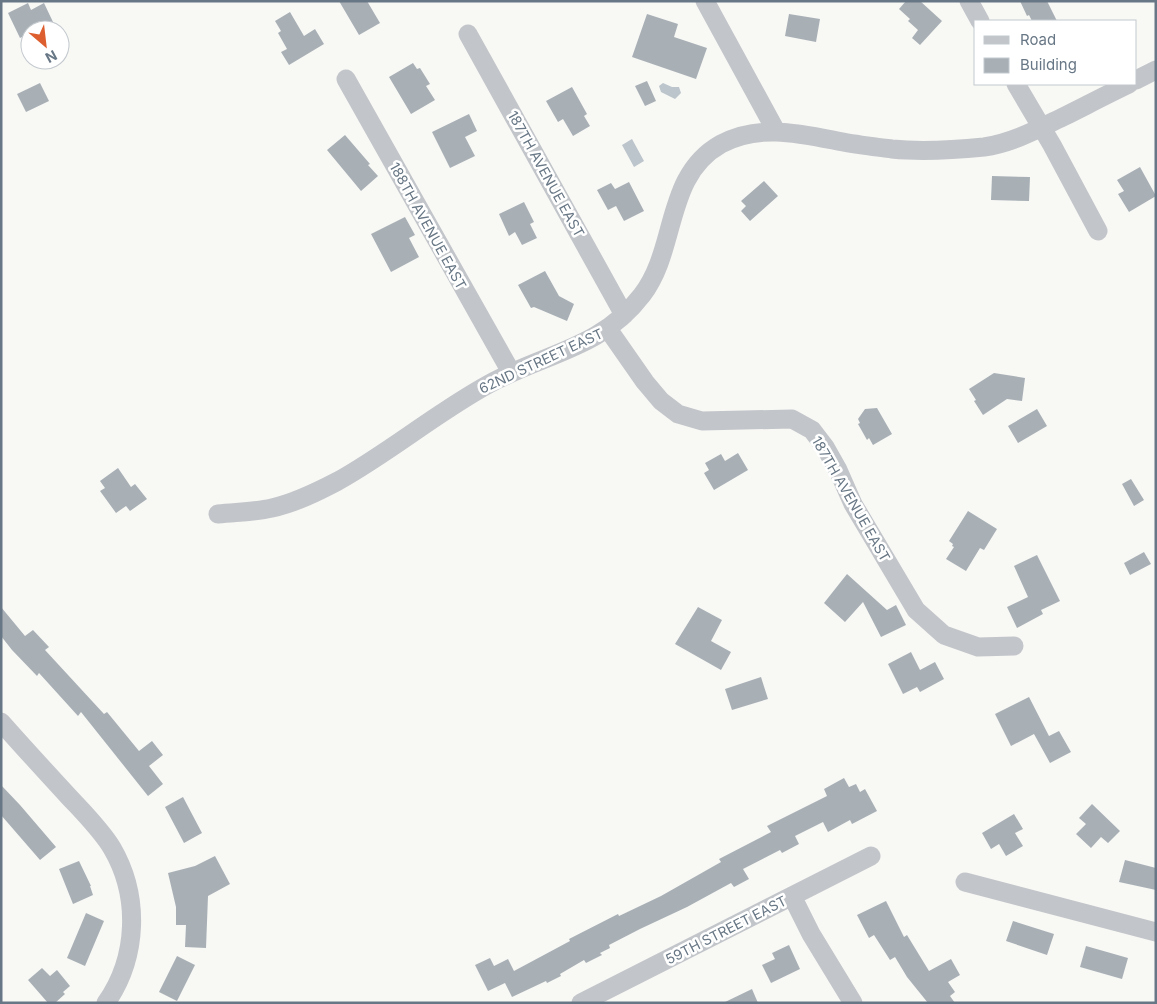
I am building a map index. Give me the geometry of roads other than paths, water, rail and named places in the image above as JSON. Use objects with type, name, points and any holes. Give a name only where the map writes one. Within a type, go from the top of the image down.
[{"type":"street","points":[[705,1],[776,131]]},
{"type":"street","points":[[969,1],[979,20]]},
{"type":"street","name":"187TH AVENUE EAST","points":[[468,34],[624,315]]},
{"type":"street","points":[[1137,80],[1156,70]]},
{"type":"street","name":"188TH AVENUE EAST","points":[[346,79],[511,372]]},
{"type":"street","points":[[1017,85],[1040,128],[1052,145],[1098,231]]},
{"type":"street","name":"62ND STREET EAST","points":[[218,514],[273,508],[308,496],[365,466],[460,401],[511,372],[567,351],[608,330],[644,293],[652,280],[659,264],[679,197],[690,171],[707,152],[729,140],[750,133],[776,131],[908,150],[986,147],[1040,128],[1127,85]]},
{"type":"street","name":"187TH AVENUE EAST","points":[[608,330],[645,382],[661,401],[678,414],[702,421],[792,418],[812,430],[825,447],[838,470],[853,504],[916,610],[944,635],[978,647],[1014,646]]},
{"type":"street","points":[[1,722],[97,828],[111,847],[122,868],[130,898],[132,928],[129,952],[121,975],[106,1003]]},
{"type":"street","name":"59TH STREET EAST","points":[[581,1003],[871,856]]},
{"type":"street","points":[[965,882],[1156,932]]},
{"type":"street","points":[[792,896],[811,934],[853,1003]]}]
